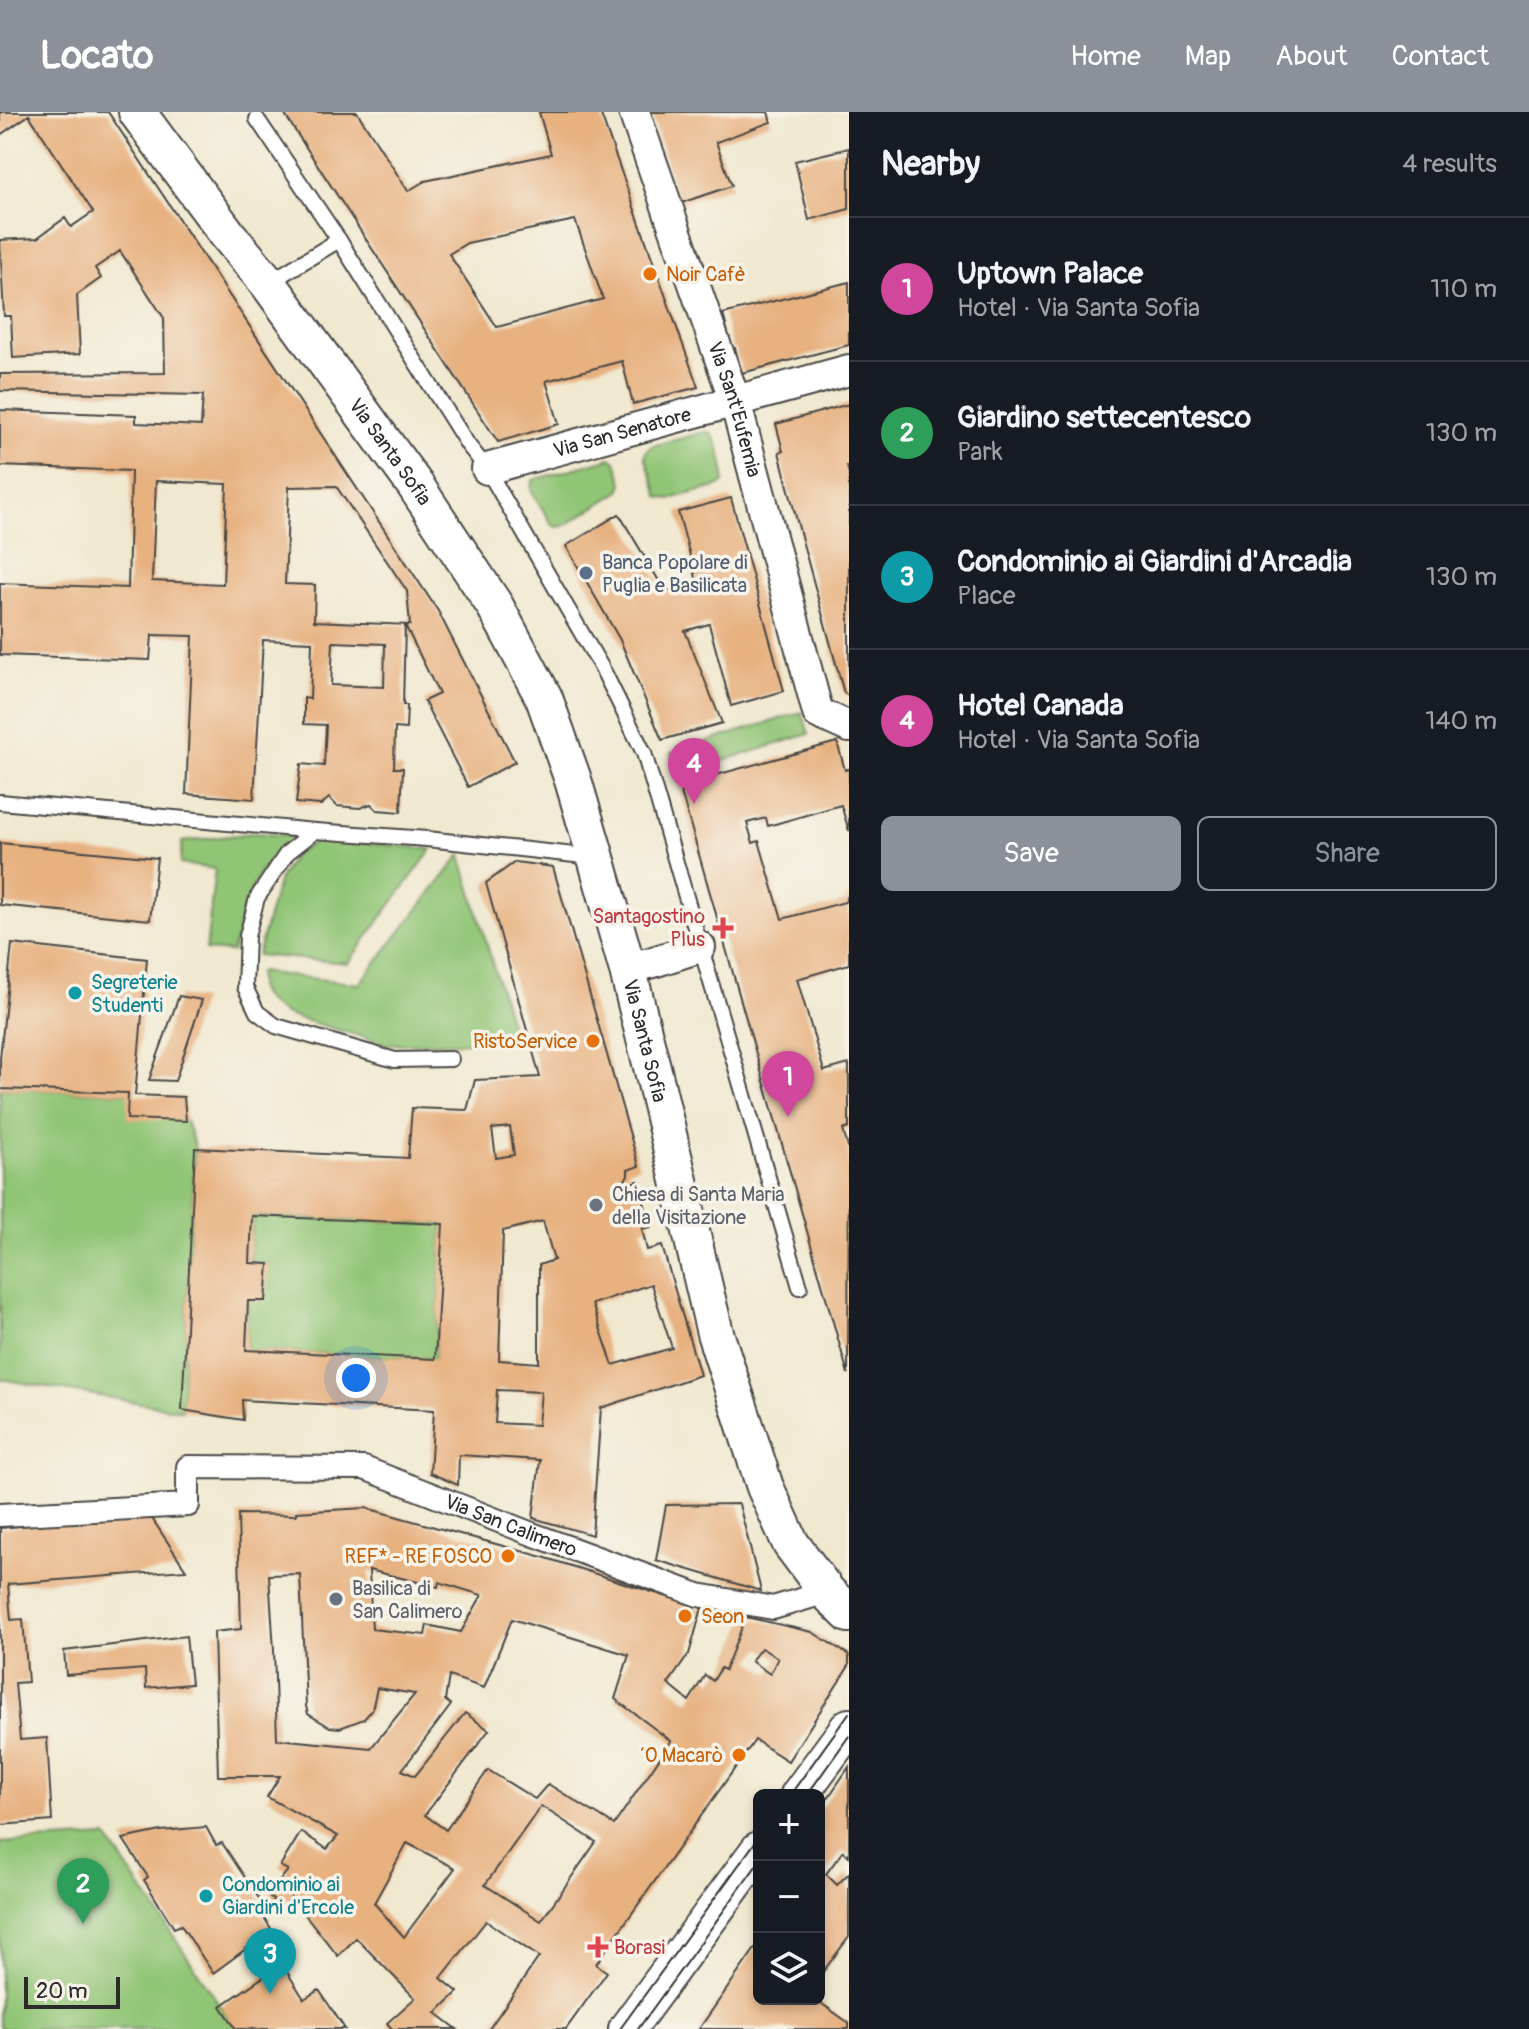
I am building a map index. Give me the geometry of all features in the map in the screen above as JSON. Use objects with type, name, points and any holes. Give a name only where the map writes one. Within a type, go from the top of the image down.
[{"type":"street","name":"Via Santa Sofia","points":[[137,112],[228,235],[268,283],[415,485],[495,606],[544,698],[573,780],[627,967],[715,1333],[765,1487],[791,1544],[838,1603]]},
{"type":"street","name":"Via Sant'Eufemia","points":[[634,112],[735,401],[818,713],[849,727]]},
{"type":"street","name":"Via San Senatore","points":[[487,469],[849,370]]},
{"type":"street","points":[[627,967],[700,947]]},
{"type":"street","name":"Via San Calimero","points":[[0,1515],[188,1505],[188,1467],[364,1468],[698,1595],[773,1608],[838,1603]]},
{"type":"street","points":[[803,1789],[849,1727]]},
{"type":"street","points":[[627,2029],[753,1858]]},
{"type":"lane","points":[[257,119],[339,240],[468,445],[487,469],[604,672],[644,753],[800,1287]]},
{"type":"lane","points":[[268,283],[339,240]]},
{"type":"lane","points":[[0,802],[427,839],[596,858]]},
{"type":"lane","points":[[315,831],[287,853],[257,898],[247,936],[245,987],[257,1012],[276,1026],[395,1060],[451,1059]]},
{"type":"green space","points":[[710,432],[719,449],[724,482],[670,499],[659,497],[646,452],[652,446]]},
{"type":"green space","points":[[611,458],[616,461],[623,483],[620,491],[564,526],[552,524],[532,492],[533,480]]},
{"type":"green space","points":[[802,712],[809,734],[678,775],[671,753]]},
{"type":"green space","points":[[253,833],[296,836],[269,860],[260,873],[247,902],[232,952],[206,950],[215,869],[180,864],[182,842]]},
{"type":"green space","points":[[319,839],[432,849],[348,963],[257,955],[279,879],[294,855]]},
{"type":"green space","points":[[461,855],[515,1041],[387,1044],[290,1016],[263,997],[258,987],[258,972],[359,984]]},
{"type":"green space","points":[[0,1089],[128,1093],[186,1121],[195,1148],[182,1410],[0,1379]]},
{"type":"green space","points":[[252,1216],[443,1224],[435,1359],[246,1350],[248,1301],[269,1264],[250,1263]]},
{"type":"green space","points":[[107,1837],[236,2029],[0,2029],[0,1843]]},
{"type":"building","points":[[0,112],[108,112],[438,611],[515,762],[468,787],[424,701],[439,694],[405,625],[403,705],[407,705],[406,729],[395,728],[394,768],[403,768],[401,812],[377,810],[371,804],[360,808],[337,806],[329,798],[321,805],[296,803],[301,764],[324,766],[326,725],[304,724],[304,698],[310,699],[312,642],[263,640],[254,799],[186,794],[193,636],[152,635],[150,660],[0,655],[0,583],[128,588],[131,471],[0,466],[0,410],[136,415],[136,423],[201,426],[203,395],[0,391],[0,374],[165,373],[164,318],[120,251],[95,268],[101,278],[77,295],[80,354],[13,358],[11,316],[4,316],[0,240],[37,238],[65,218],[71,227],[93,212],[29,115],[0,135]],"holes":[[[156,481],[227,484],[223,584],[152,581]],[[336,486],[407,591],[410,625],[314,621],[315,585],[285,584],[289,487]],[[333,642],[385,644],[384,687],[331,685]]]},
{"type":"building","points":[[283,112],[357,112],[408,191],[425,181],[551,154],[539,112],[600,112],[698,387],[633,404],[622,361],[546,381],[559,424],[498,442]],"holes":[[[575,220],[603,299],[497,327],[449,254],[467,243]]]},
{"type":"building","points":[[651,112],[768,112],[771,122],[716,142],[732,186],[679,206]]},
{"type":"building","points":[[849,148],[849,209],[809,220],[795,161]]},
{"type":"building","points":[[849,282],[849,345],[742,373],[723,314]]},
{"type":"building","points":[[849,404],[849,696],[844,693],[802,540],[779,452],[783,451],[776,424]]},
{"type":"building","points":[[731,498],[784,691],[731,706],[709,624],[685,631],[722,723],[662,740],[620,640],[566,546],[619,514],[665,591],[697,581],[678,512]]},
{"type":"building","points":[[837,742],[845,770],[849,769],[849,831],[841,805],[768,826],[766,818],[747,823],[753,843],[759,841],[782,919],[845,902],[849,894],[849,964],[797,979],[824,1071],[849,1064],[849,1128],[843,1130],[849,1151],[848,1374],[679,785]]},
{"type":"building","points":[[0,843],[157,858],[150,920],[0,905]]},
{"type":"building","points":[[515,862],[553,867],[639,1166],[628,1170],[625,1180],[627,1184],[638,1181],[651,1227],[642,1229],[647,1250],[662,1246],[700,1375],[601,1408],[592,1535],[533,1518],[540,1460],[459,1455],[458,1485],[430,1473],[434,1410],[242,1400],[243,1420],[182,1410],[195,1148],[408,1158],[412,1108],[467,1110],[475,1080],[540,1077],[486,883]],"holes":[[[510,1127],[514,1155],[496,1158],[492,1129]],[[252,1216],[443,1224],[435,1359],[246,1350],[248,1301],[266,1301],[269,1264],[250,1263]],[[543,1221],[554,1260],[539,1265],[539,1363],[499,1360],[503,1231]],[[651,1284],[672,1348],[613,1365],[592,1304]],[[497,1390],[541,1392],[538,1425],[495,1423]]]},
{"type":"building","name":"Segreterie Studenti","points":[[12,944],[147,959],[135,1095],[184,1097],[186,1121],[127,1119],[128,1093],[0,1089],[0,1058]]},
{"type":"building","points":[[179,996],[202,1000],[175,1081],[149,1080]]},
{"type":"building","points":[[739,1504],[761,1591],[656,1560],[666,1505]]},
{"type":"building","points":[[366,1508],[543,1557],[702,1608],[689,1654],[668,1684],[689,1701],[705,1675],[713,1681],[721,1668],[725,1670],[746,1617],[812,1632],[849,1655],[849,1666],[788,1761],[755,1740],[596,1964],[607,1972],[566,2029],[489,2029],[539,1957],[486,1921],[441,1978],[458,1992],[436,2013],[457,2029],[392,2029],[387,2023],[415,1998],[356,1938],[338,1956],[291,1897],[283,1908],[268,1896],[288,1870],[280,1866],[301,1832],[327,1849],[338,1836],[267,1797],[280,1776],[218,1776],[214,1632],[241,1629],[238,1514],[296,1515],[296,1512]],"holes":[[[369,1570],[438,1587],[439,1582],[482,1595],[461,1632],[427,1625],[425,1635],[372,1629]],[[300,1574],[308,1714],[330,1727],[340,1728],[364,1719],[372,1710],[377,1688],[415,1694],[371,1748],[277,1739],[269,1575]],[[512,1619],[629,1655],[615,1699],[671,1741],[614,1825],[548,1784],[535,1799],[488,1770],[446,1830],[425,1815],[489,1730],[465,1713],[415,1776],[402,1770],[451,1705],[445,1700],[449,1676],[484,1688]],[[761,1648],[778,1658],[770,1674],[751,1661]],[[541,1806],[596,1842],[541,1921],[485,1885]],[[407,1843],[455,1868],[404,1937],[374,1903]]]},
{"type":"building","points":[[149,1514],[186,1570],[8,1584],[11,1620],[23,1619],[28,1682],[15,1683],[20,1740],[47,1738],[52,1821],[0,1825],[0,1528]]},
{"type":"building","points":[[186,1636],[191,1684],[146,1688],[145,1669],[66,1675],[64,1651]]},
{"type":"building","points":[[849,1767],[849,1856],[843,1851],[826,1874],[837,1885],[849,1873],[849,1937],[825,1969],[825,1861],[825,1802]]},
{"type":"building","name":"Condominio ai Giardini d'Ercole","points":[[206,1827],[216,1845],[222,1843],[268,1912],[263,1916],[272,1930],[213,1973],[181,1925],[174,1928],[144,1880],[148,1877],[123,1839],[161,1831]]},
{"type":"building","points":[[753,1952],[753,2005],[824,2005],[849,2023],[849,2029],[699,2029]]},
{"type":"building","points":[[282,1964],[304,1999],[319,1990],[345,2029],[236,2029],[221,2006]]},
{"type":"tram line","points":[[794,1789],[849,1713]]},
{"type":"tram line","points":[[811,1789],[849,1736]]},
{"type":"tram line","points":[[620,2029],[753,1845]]},
{"type":"tram line","points":[[638,2029],[753,1870]]},
{"type":"place","name":"Noir Cafè","points":[[650,274]]},
{"type":"place","name":"Banca Popolare di Puglia e Basilicata","points":[[586,573]]},
{"type":"place","name":"Hotel Canada","points":[[694,804]]},
{"type":"place","name":"Santagostino Plus","points":[[723,928]]},
{"type":"place","name":"Segreterie Studenti","points":[[75,993]]},
{"type":"place","name":"RistoService","points":[[593,1041]]},
{"type":"place","name":"Uptown Palace","points":[[788,1117]]},
{"type":"place","name":"Chiesa di Santa Maria della Visitazione","points":[[596,1205]]},
{"type":"place","name":"REF* - RE FOSCO","points":[[508,1556]]},
{"type":"place","name":"Basilica di San Calimero","points":[[336,1599]]},
{"type":"place","name":"Seon","points":[[685,1616]]},
{"type":"place","name":"‘O Macarò","points":[[739,1755]]},
{"type":"place","name":"Condominio ai Giardini d'Ercole","points":[[206,1896]]},
{"type":"place","name":"Giardino settecentesco","points":[[83,1924]]},
{"type":"place","name":"Borasi","points":[[598,1947]]},
{"type":"place","name":"Condominio ai Giardini d'Arcadia","points":[[270,1994]]}]
